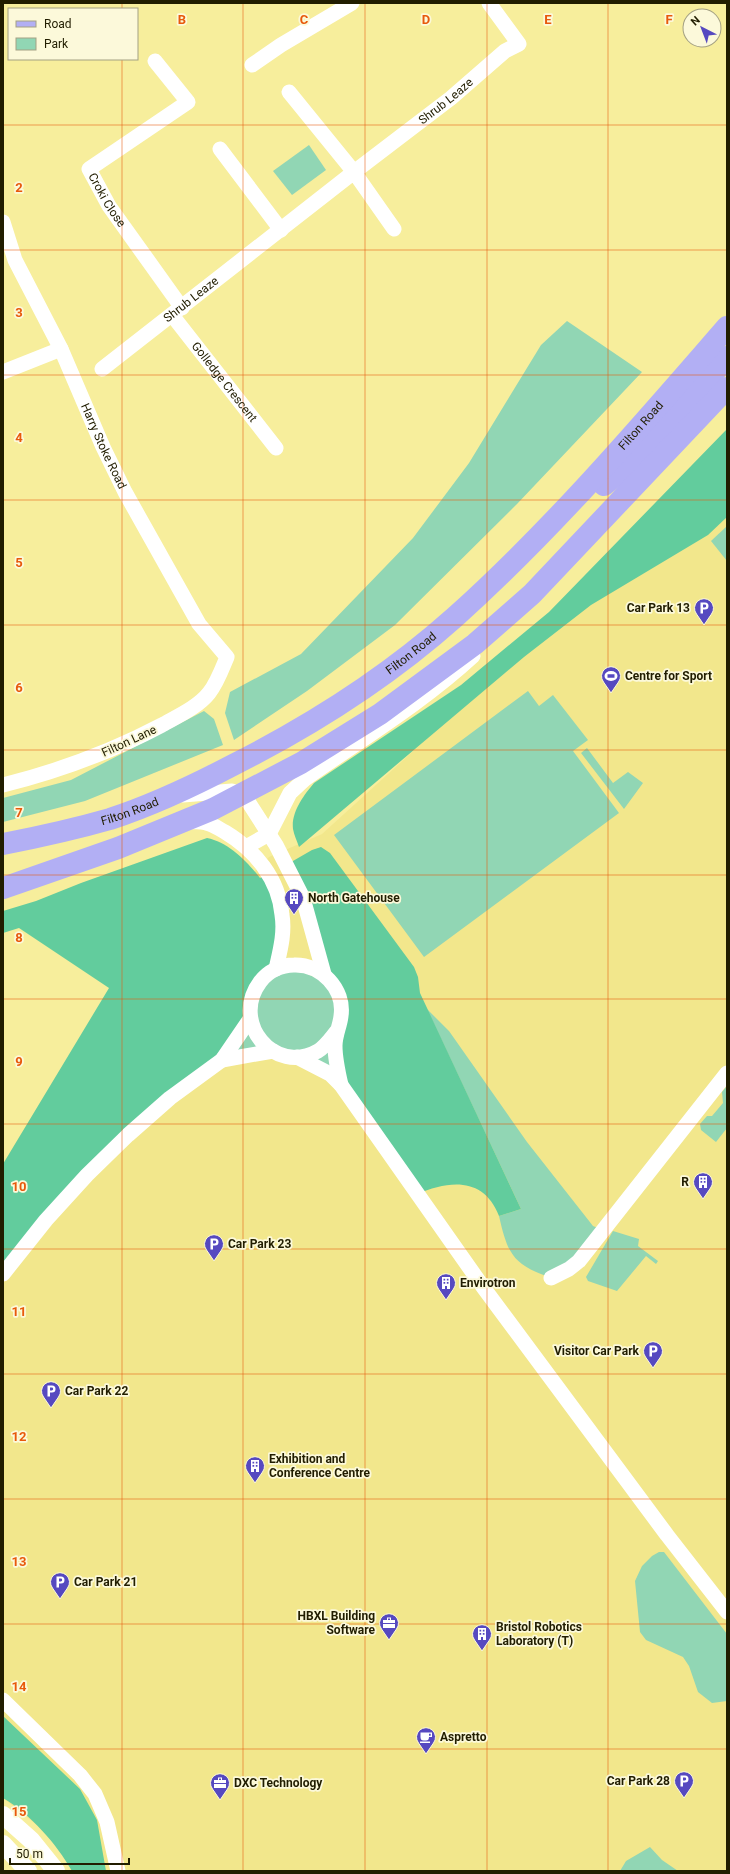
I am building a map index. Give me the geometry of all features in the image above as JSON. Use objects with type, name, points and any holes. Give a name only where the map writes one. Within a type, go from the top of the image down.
[{"type":"main road","name":"Filton Road","points":[[3,844],[71,830],[105,820],[170,796],[278,743],[333,709],[403,660],[454,618],[551,525],[601,471],[727,327]]},
{"type":"main road","points":[[551,525],[617,475],[676,416],[727,357]]},
{"type":"main road","points":[[3,888],[111,850],[183,822],[242,795],[314,756],[380,714],[475,644],[532,594],[727,388]]},
{"type":"street","name":"Shrub Leaze","points":[[102,370],[450,98],[505,51],[519,44],[489,3]]},
{"type":"street","points":[[252,65],[281,45],[351,4]]},
{"type":"street","name":"Croki Close","points":[[155,61],[188,102],[89,169],[109,206],[177,312]]},
{"type":"street","points":[[289,92],[354,172],[394,229]]},
{"type":"street","points":[[220,149],[281,230]]},
{"type":"street","name":"Harry Stoke Road","points":[[3,222],[16,260],[61,349],[103,447],[125,492],[198,624],[228,657]]},
{"type":"street","name":"Golledge Crescent","points":[[177,312],[276,448]]},
{"type":"street","points":[[3,372],[61,349]]},
{"type":"street","points":[[246,847],[269,834],[285,802],[297,786],[439,686],[491,639],[532,594]]},
{"type":"street","name":"Filton Lane","points":[[3,785],[90,759],[122,746],[174,719],[196,705],[210,692],[228,657]]},
{"type":"street","points":[[170,796],[220,791],[232,791],[242,795],[269,834],[302,898],[324,974]]},
{"type":"street","points":[[183,822],[211,824],[246,847],[268,874],[280,900],[282,913],[283,937],[276,969]]},
{"type":"street","points":[[341,1085],[335,1056],[337,1031],[341,1016],[340,1000],[334,986],[324,974],[313,968],[301,965],[288,965],[276,969],[263,977],[254,989],[250,1004],[250,1019],[258,1037],[273,1051],[284,1055],[297,1057],[330,1074],[341,1085],[483,1286],[667,1535],[727,1612]]},
{"type":"street","points":[[3,1274],[46,1220],[101,1160],[170,1098],[222,1060],[250,1019]]},
{"type":"street","points":[[297,1057],[318,1050],[329,1042],[337,1031]]},
{"type":"street","points":[[222,1060],[273,1051]]},
{"type":"street","points":[[552,1278],[569,1269],[579,1260],[727,1073]]},
{"type":"street","points":[[3,1700],[80,1775],[95,1794],[107,1822],[118,1871]]},
{"type":"street","points":[[3,1815],[31,1840],[56,1871]]},
{"type":"street","points":[[3,1844],[28,1871]]},
{"type":"shaded area","points":[[727,454],[727,1871],[80,1871],[37,1825],[3,1798],[3,1164],[124,965],[240,886],[269,857],[322,834],[520,654]]},
{"type":"green space","points":[[309,145],[326,170],[292,195],[273,171]]},
{"type":"green space","points":[[567,321],[642,372],[517,504],[395,625],[307,691],[234,740],[225,713],[230,692],[301,654],[413,538],[469,463],[541,345]]},
{"type":"green space","points":[[727,429],[727,517],[708,535],[591,605],[524,657],[299,847],[293,829],[294,816],[302,798],[314,783],[461,685],[549,612]]},
{"type":"green space","points":[[727,526],[727,561],[711,541]]},
{"type":"green space","points":[[528,691],[539,706],[553,695],[588,740],[573,751],[619,813],[424,957],[334,835]]},
{"type":"green space","points":[[204,711],[214,719],[223,745],[85,801],[3,822],[3,798],[71,780]]},
{"type":"green space","points":[[587,748],[613,783],[628,772],[643,783],[624,809],[581,753]]},
{"type":"green space","points":[[207,838],[215,840],[230,848],[249,865],[260,878],[268,874],[281,948],[250,1004],[222,1060],[128,1135],[3,1274],[3,1164],[109,988],[19,928],[3,933],[3,911],[36,901],[81,883]]},
{"type":"green space","points":[[321,847],[330,853],[414,967],[418,977],[420,993],[521,1209],[499,1216],[493,1203],[484,1194],[475,1188],[465,1185],[442,1186],[417,1194],[341,1085],[341,1016],[286,865],[312,850]]},
{"type":"green space","points":[[288,965],[334,986],[337,1068],[297,1057],[222,1060],[254,989]]},
{"type":"green space","points":[[427,1009],[449,1031],[527,1142],[593,1226],[603,1230],[552,1278],[520,1263],[509,1249],[499,1216],[521,1209]]},
{"type":"green space","points":[[727,1086],[727,1128],[716,1142],[701,1130],[700,1124],[707,1116],[712,1116],[723,1103],[722,1092]]},
{"type":"green space","points":[[613,1231],[639,1239],[638,1246],[658,1261],[656,1264],[646,1256],[617,1291],[588,1281],[586,1277]]},
{"type":"green space","points":[[659,1552],[664,1552],[727,1634],[727,1701],[712,1703],[698,1692],[689,1666],[683,1657],[646,1640],[640,1632],[635,1581],[642,1566],[652,1556]]},
{"type":"green space","points":[[3,1716],[80,1789],[97,1820],[106,1871],[72,1871],[51,1840],[42,1830],[33,1821],[3,1798]]},
{"type":"green space","points":[[650,1847],[662,1860],[678,1871],[620,1871],[626,1861]]},
{"type":"place","name":"Car Park 13","points":[[704,625]]},
{"type":"place","name":"Centre for Sport","points":[[611,693]]},
{"type":"place","name":"North Gatehouse","points":[[294,915]]},
{"type":"place","name":"R","points":[[703,1199]]},
{"type":"place","name":"Car Park 23","points":[[214,1261]]},
{"type":"place","name":"Envirotron","points":[[446,1300]]},
{"type":"place","name":"Visitor Car Park","points":[[653,1368]]},
{"type":"place","name":"Car Park 22","points":[[51,1408]]},
{"type":"place","name":"Exhibition and Conference Centre","points":[[255,1483]]},
{"type":"place","name":"Car Park 21","points":[[60,1599]]},
{"type":"place","name":"HBXL Building Software","points":[[389,1640]]},
{"type":"place","name":"Bristol Robotics Laboratory (T)","points":[[482,1651]]},
{"type":"place","name":"Aspretto","points":[[426,1754]]},
{"type":"place","name":"Car Park 28","points":[[684,1798]]},
{"type":"place","name":"DXC Technology","points":[[220,1800]]}]
